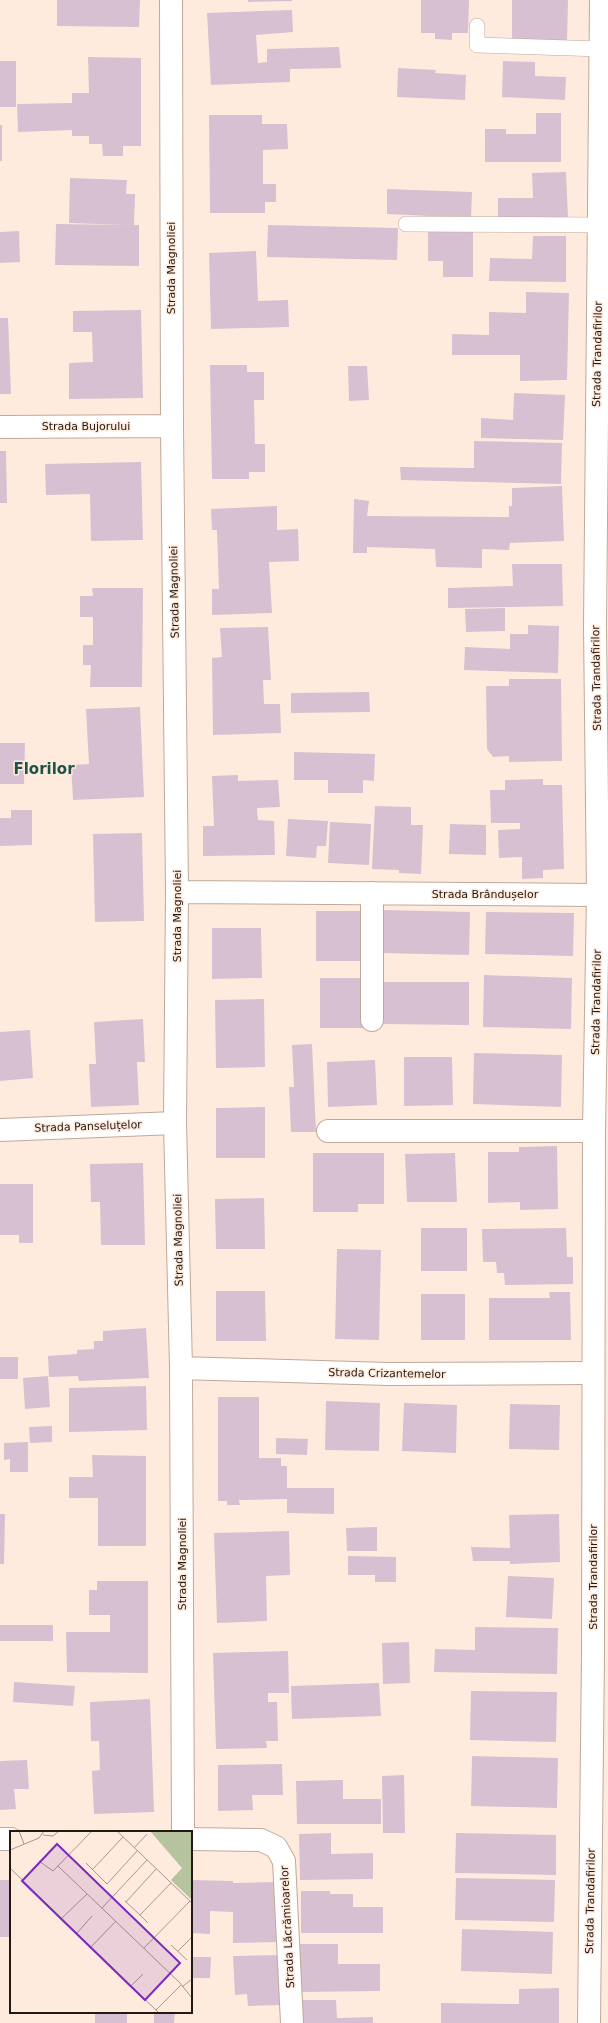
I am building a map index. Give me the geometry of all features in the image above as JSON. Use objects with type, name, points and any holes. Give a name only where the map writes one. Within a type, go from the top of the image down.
[{"type":"street","name":"Strada Magnoliei","points":[[171,0],[172,426],[177,892],[175,1123],[181,1368],[183,1831]]},
{"type":"street","name":"Strada Trandafirilor","points":[[589,2023],[593,1654],[594,1131],[598,895],[596,610],[601,0]]},
{"type":"street","name":"Strada Bujorului","points":[[0,427],[172,426]]},
{"type":"street","name":"Strada Brândușelor","points":[[177,892],[598,895]]},
{"type":"street","points":[[372,894],[372,1020]]},
{"type":"street","name":"Strada Panseluțelor","points":[[0,1130],[175,1123]]},
{"type":"street","points":[[328,1131],[594,1131]]},
{"type":"street","name":"Strada Crizantemelor","points":[[181,1368],[388,1374],[593,1373]]},
{"type":"street","name":"Strada Lăcrămioarelor","points":[[192,1839],[261,1840],[276,1847],[284,1861],[292,2023]]},
{"type":"lane","points":[[477,26],[477,45],[601,48]]},
{"type":"lane","points":[[406,224],[599,225]]},
{"type":"building","points":[[57,0],[140,0],[139,27],[57,26]]},
{"type":"building","points":[[248,0],[292,0],[292,1],[248,2]]},
{"type":"building","points":[[421,0],[469,0],[468,33],[452,33],[452,40],[435,39],[435,33],[421,33]]},
{"type":"building","points":[[512,0],[568,0],[567,41],[512,40]]},
{"type":"building","points":[[292,10],[293,32],[256,35],[258,63],[267,62],[267,49],[339,47],[341,68],[290,69],[290,82],[211,85],[207,13]]},
{"type":"building","points":[[88,57],[141,58],[141,146],[123,146],[123,156],[103,156],[102,144],[89,144],[89,136],[72,136],[72,130],[18,132],[17,104],[72,103],[72,93],[89,93]]},
{"type":"building","points":[[0,61],[16,61],[16,107],[0,107]]},
{"type":"building","points":[[503,61],[535,62],[535,76],[566,77],[565,100],[502,97]]},
{"type":"building","points":[[398,68],[436,70],[435,73],[466,75],[465,100],[397,97]]},
{"type":"building","points":[[536,113],[561,113],[561,162],[485,162],[485,129],[506,129],[506,134],[536,134]]},
{"type":"building","points":[[209,115],[262,115],[262,124],[287,124],[288,149],[263,150],[263,184],[276,184],[276,202],[265,202],[265,213],[210,213]]},
{"type":"building","points":[[0,125],[2,125],[2,161],[0,161]]},
{"type":"building","points":[[566,172],[568,217],[498,218],[498,198],[533,198],[532,173]]},
{"type":"building","points":[[70,178],[127,180],[126,194],[135,194],[134,225],[139,225],[139,266],[55,265],[56,224],[128,225],[69,223]]},
{"type":"building","points":[[387,189],[472,192],[471,218],[387,214]]},
{"type":"building","points":[[268,225],[398,228],[397,260],[267,257]]},
{"type":"building","points":[[428,228],[473,228],[473,277],[443,277],[443,261],[428,261]]},
{"type":"building","points":[[19,231],[20,262],[0,263],[0,232]]},
{"type":"building","points":[[533,236],[566,236],[566,282],[489,281],[490,258],[532,259]]},
{"type":"building","points":[[256,251],[258,301],[288,300],[289,327],[211,329],[209,253]]},
{"type":"building","points":[[526,292],[569,293],[567,380],[520,381],[520,355],[452,355],[452,334],[489,335],[489,312],[526,313]]},
{"type":"building","points":[[141,310],[143,398],[69,399],[69,363],[93,362],[92,332],[73,332],[73,311]]},
{"type":"building","points":[[0,318],[8,318],[11,394],[0,394]]},
{"type":"building","points":[[210,365],[247,365],[247,372],[264,372],[264,400],[254,400],[255,444],[265,444],[265,472],[249,472],[249,479],[212,479]]},
{"type":"building","points":[[348,366],[367,366],[369,400],[349,401]]},
{"type":"building","points":[[514,393],[565,395],[563,440],[481,438],[481,418],[513,420]]},
{"type":"building","points":[[474,441],[562,443],[561,484],[401,480],[400,467],[474,468]]},
{"type":"building","points":[[0,451],[6,451],[7,503],[0,503]]},
{"type":"building","points":[[141,462],[143,540],[91,541],[90,494],[46,495],[45,464]]},
{"type":"building","points":[[562,486],[564,541],[510,543],[509,550],[482,549],[482,568],[436,567],[435,549],[367,547],[367,553],[353,553],[354,499],[369,501],[367,516],[509,517],[509,506],[512,506],[512,488]]},
{"type":"building","points":[[277,506],[277,530],[298,529],[299,561],[269,562],[272,613],[212,615],[212,589],[219,589],[217,530],[212,530],[211,509]]},
{"type":"building","points":[[512,564],[562,564],[563,606],[448,608],[448,588],[513,586]]},
{"type":"building","points":[[92,588],[143,588],[142,687],[90,687],[91,665],[83,665],[83,645],[93,645],[93,617],[80,617],[80,596],[93,596]]},
{"type":"building","points":[[505,608],[505,631],[466,632],[465,609]]},
{"type":"building","points":[[528,625],[559,626],[558,673],[464,670],[465,647],[510,649],[510,634],[528,634]]},
{"type":"building","points":[[268,627],[271,680],[263,680],[264,704],[280,704],[281,733],[213,735],[212,658],[222,657],[220,628]]},
{"type":"building","points":[[509,679],[561,679],[562,761],[509,762],[509,756],[493,757],[487,749],[486,686],[509,686]]},
{"type":"building","points":[[369,692],[370,712],[291,713],[291,693]]},
{"type":"building","points":[[140,707],[144,797],[73,800],[71,765],[89,764],[86,709]]},
{"type":"building","points":[[0,743],[25,743],[24,784],[0,784]]},
{"type":"building","points":[[294,752],[375,754],[374,781],[363,780],[363,793],[328,793],[328,780],[294,780]]},
{"type":"building","points":[[238,775],[238,781],[278,780],[280,807],[257,808],[258,820],[274,821],[275,855],[203,856],[203,826],[214,826],[212,776]]},
{"type":"building","points":[[543,779],[543,785],[562,785],[564,869],[543,870],[543,878],[522,879],[522,857],[499,858],[498,830],[520,829],[520,823],[491,823],[490,790],[505,790],[505,780]]},
{"type":"building","points":[[375,806],[411,807],[411,825],[423,825],[421,874],[399,873],[399,870],[372,869]]},
{"type":"building","points":[[11,810],[32,810],[32,845],[0,846],[0,818],[11,818]]},
{"type":"building","points":[[288,819],[328,821],[326,846],[317,846],[316,858],[286,856]]},
{"type":"building","points":[[330,822],[371,824],[369,865],[328,863]]},
{"type":"building","points":[[450,824],[486,825],[486,855],[449,854]]},
{"type":"building","points":[[142,833],[144,921],[95,922],[93,834]]},
{"type":"building","points":[[382,910],[470,912],[469,955],[381,953]]},
{"type":"building","points":[[316,911],[362,911],[363,961],[316,961]]},
{"type":"building","points":[[486,912],[574,913],[573,956],[485,954]]},
{"type":"building","points":[[212,928],[261,928],[262,978],[212,979]]},
{"type":"building","points":[[484,975],[572,978],[571,1029],[483,1027]]},
{"type":"building","points":[[320,978],[364,978],[364,1028],[320,1028]]},
{"type":"building","points":[[381,982],[469,982],[469,1025],[381,1024]]},
{"type":"building","points":[[264,999],[265,1067],[216,1068],[215,1000]]},
{"type":"building","points":[[143,1019],[145,1062],[137,1062],[139,1105],[91,1107],[89,1064],[96,1064],[94,1022]]},
{"type":"building","points":[[30,1030],[33,1078],[0,1081],[0,1032]]},
{"type":"building","points":[[312,1044],[316,1132],[291,1132],[289,1087],[294,1087],[292,1045]]},
{"type":"building","points":[[474,1053],[562,1055],[561,1107],[473,1104]]},
{"type":"building","points":[[404,1057],[452,1057],[453,1105],[404,1106]]},
{"type":"building","points":[[375,1060],[377,1105],[328,1107],[327,1062]]},
{"type":"building","points":[[265,1107],[265,1158],[216,1158],[216,1108]]},
{"type":"building","points":[[557,1146],[558,1209],[520,1210],[520,1202],[488,1203],[488,1152],[519,1152],[519,1147]]},
{"type":"building","points":[[313,1153],[384,1153],[384,1204],[358,1204],[358,1212],[313,1212]]},
{"type":"building","points":[[455,1153],[457,1202],[407,1202],[405,1154]]},
{"type":"building","points":[[143,1163],[145,1245],[101,1245],[100,1202],[91,1202],[90,1164]]},
{"type":"building","points":[[0,1184],[33,1184],[33,1243],[19,1243],[19,1235],[0,1235]]},
{"type":"building","points":[[264,1198],[265,1249],[216,1249],[215,1199]]},
{"type":"building","points":[[421,1228],[467,1228],[467,1271],[421,1271]]},
{"type":"building","points":[[566,1228],[567,1257],[573,1257],[573,1284],[505,1285],[504,1273],[497,1273],[496,1262],[483,1262],[482,1229]]},
{"type":"building","points":[[337,1249],[381,1250],[379,1340],[335,1339]]},
{"type":"building","points":[[216,1291],[265,1291],[266,1341],[216,1341]]},
{"type":"building","points":[[549,1292],[570,1292],[571,1340],[489,1340],[489,1298],[550,1298]]},
{"type":"building","points":[[421,1294],[465,1294],[465,1340],[421,1340]]},
{"type":"building","points":[[146,1328],[149,1378],[79,1381],[78,1376],[49,1377],[48,1356],[77,1354],[77,1350],[94,1349],[94,1341],[103,1341],[103,1331]]},
{"type":"building","points":[[0,1357],[18,1357],[18,1379],[0,1379]]},
{"type":"building","points":[[48,1376],[50,1407],[25,1409],[23,1378]]},
{"type":"building","points":[[146,1386],[147,1430],[69,1432],[69,1388]]},
{"type":"building","points":[[218,1397],[259,1397],[259,1458],[281,1458],[281,1466],[287,1466],[287,1488],[334,1488],[334,1514],[287,1513],[287,1499],[239,1500],[240,1505],[227,1505],[227,1501],[218,1501]]},
{"type":"building","points":[[326,1401],[380,1403],[379,1451],[325,1450]]},
{"type":"building","points":[[404,1403],[457,1405],[456,1453],[402,1451]]},
{"type":"building","points":[[510,1404],[560,1405],[559,1450],[509,1449]]},
{"type":"building","points":[[52,1426],[52,1442],[30,1443],[29,1427]]},
{"type":"building","points":[[276,1438],[308,1439],[307,1455],[276,1454]]},
{"type":"building","points":[[28,1442],[28,1472],[10,1472],[10,1459],[4,1460],[4,1443]]},
{"type":"building","points":[[92,1455],[146,1456],[146,1546],[98,1546],[98,1498],[69,1498],[69,1477],[93,1477]]},
{"type":"building","points":[[0,1514],[5,1514],[4,1564],[0,1564]]},
{"type":"building","points":[[559,1514],[560,1562],[510,1564],[510,1561],[473,1561],[471,1547],[510,1548],[509,1515]]},
{"type":"building","points":[[377,1527],[377,1551],[347,1551],[346,1528]]},
{"type":"building","points":[[289,1531],[290,1575],[266,1576],[267,1621],[217,1623],[214,1533]]},
{"type":"building","points":[[348,1556],[396,1557],[396,1582],[375,1582],[375,1575],[348,1575]]},
{"type":"building","points":[[508,1576],[554,1578],[552,1619],[506,1617]]},
{"type":"building","points":[[97,1581],[148,1581],[148,1673],[67,1672],[66,1632],[110,1632],[110,1615],[89,1615],[89,1590],[97,1590]]},
{"type":"building","points":[[0,1625],[53,1625],[53,1641],[0,1641]]},
{"type":"building","points":[[475,1627],[558,1628],[557,1674],[434,1672],[435,1649],[475,1650]]},
{"type":"building","points":[[409,1642],[410,1683],[383,1684],[382,1643]]},
{"type":"building","points":[[288,1651],[289,1693],[268,1693],[268,1702],[277,1702],[278,1741],[266,1741],[267,1748],[216,1749],[213,1653]]},
{"type":"building","points":[[14,1682],[75,1686],[73,1706],[13,1702]]},
{"type":"building","points":[[379,1683],[381,1716],[292,1719],[291,1686]]},
{"type":"building","points":[[471,1691],[557,1692],[556,1742],[470,1740]]},
{"type":"building","points":[[150,1699],[154,1812],[94,1814],[92,1771],[100,1770],[99,1741],[91,1741],[90,1702]]},
{"type":"building","points":[[472,1756],[558,1758],[557,1808],[471,1806]]},
{"type":"building","points":[[27,1760],[29,1789],[14,1789],[16,1809],[0,1810],[0,1761]]},
{"type":"building","points":[[282,1764],[283,1795],[252,1795],[253,1810],[218,1811],[218,1765]]},
{"type":"building","points":[[404,1775],[405,1833],[383,1833],[382,1776]]},
{"type":"building","points":[[343,1780],[343,1799],[381,1799],[381,1824],[297,1824],[296,1781]]},
{"type":"building","points":[[331,1833],[331,1854],[373,1853],[373,1879],[300,1880],[299,1834]]},
{"type":"building","points":[[456,1833],[556,1835],[556,1875],[455,1873]]},
{"type":"building","points":[[456,1878],[555,1880],[554,1922],[455,1920]]},
{"type":"building","points":[[0,1880],[10,1880],[10,1937],[0,1937]]},
{"type":"building","points":[[192,1880],[233,1881],[233,1883],[277,1882],[279,1942],[233,1943],[233,1912],[210,1911],[210,1934],[192,1933]]},
{"type":"building","points":[[301,1891],[330,1891],[330,1894],[353,1894],[353,1907],[383,1907],[383,1933],[301,1933]]},
{"type":"building","points":[[462,1929],[553,1932],[552,1974],[461,1971]]},
{"type":"building","points":[[299,1944],[338,1944],[338,1964],[380,1964],[380,1991],[300,1992]]},
{"type":"building","points":[[281,1955],[282,2005],[248,2006],[247,1994],[235,1995],[233,1956]]},
{"type":"building","points":[[192,1957],[211,1957],[210,1978],[192,1978]]},
{"type":"building","points":[[559,1988],[559,2023],[441,2023],[441,2003],[519,2004],[519,1989]]},
{"type":"building","points":[[302,2000],[336,2000],[337,2018],[373,2017],[373,2023],[302,2023]]},
{"type":"building","points":[[95,2013],[127,2013],[127,2023],[95,2023]]},
{"type":"building","points":[[154,2013],[175,2013],[174,2023],[154,2023]]},
{"type":"district","name":"Florilor","points":[[44,769]]}]
